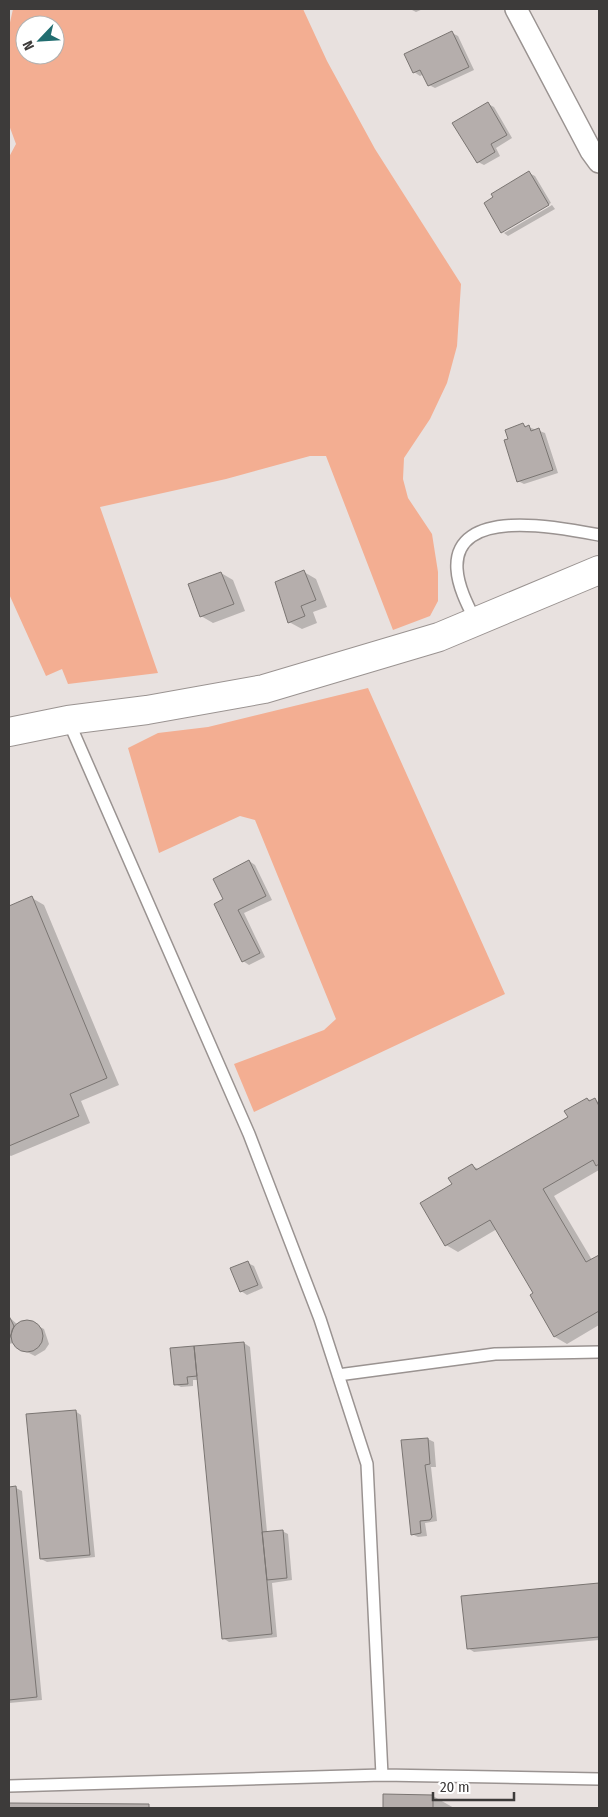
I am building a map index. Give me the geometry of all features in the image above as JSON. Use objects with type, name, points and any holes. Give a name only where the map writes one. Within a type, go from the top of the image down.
[{"type":"street","points":[[516,9],[591,151],[599,162]]},
{"type":"street","points":[[9,732],[68,720],[148,710],[264,689],[439,637],[599,570]]},
{"type":"lane","points":[[476,622],[465,600],[456,570],[458,555],[464,542],[485,530],[504,525],[560,528],[599,535]]},
{"type":"lane","points":[[68,720],[249,1134],[320,1319],[367,1464],[382,1775]]},
{"type":"lane","points":[[338,1375],[495,1354],[599,1352]]},
{"type":"lane","points":[[9,1786],[382,1775],[599,1779]]},
{"type":"shaded area","points":[[13,9],[303,9],[327,61],[375,149],[461,284],[457,346],[447,383],[430,419],[404,458],[403,479],[408,498],[432,534],[438,572],[438,601],[430,616],[393,630],[326,456],[310,456],[226,479],[100,507],[158,673],[68,684],[62,669],[46,676],[9,594],[9,157],[16,144],[9,125],[9,27]]},
{"type":"shaded area","points":[[368,688],[505,994],[254,1112],[234,1064],[324,1030],[336,1019],[255,820],[240,816],[159,853],[128,748],[158,733],[208,727]]},
{"type":"building","points":[[452,31],[469,67],[428,86],[420,70],[413,73],[404,54]]},
{"type":"building","points":[[488,102],[507,135],[491,144],[495,152],[477,163],[452,123]]},
{"type":"building","points":[[529,171],[549,205],[501,233],[484,203],[493,197],[491,194]]},
{"type":"building","points":[[523,423],[525,427],[529,425],[531,431],[539,428],[553,470],[517,482],[504,440],[508,439],[505,430]]},
{"type":"building","points":[[304,570],[316,600],[301,606],[305,616],[288,623],[275,582]]},
{"type":"building","points":[[221,572],[234,604],[200,617],[188,584]]},
{"type":"building","points":[[249,860],[266,896],[238,910],[260,953],[242,962],[214,904],[223,899],[213,879]]},
{"type":"building","points":[[32,896],[107,1078],[70,1094],[79,1116],[9,1146],[9,906]]},
{"type":"building","points":[[587,1098],[589,1101],[595,1098],[599,1106],[599,1164],[596,1166],[593,1160],[543,1189],[586,1262],[599,1255],[599,1311],[554,1337],[530,1295],[533,1293],[490,1220],[445,1246],[420,1203],[452,1184],[448,1178],[472,1164],[476,1170],[568,1117],[564,1111]]},
{"type":"building","points":[[248,1261],[258,1285],[240,1292],[230,1268]]},
{"type":"building","points":[[9,1316],[14,1326],[9,1340]]},
{"type":"building","points":[[27,1320],[33,1321],[38,1325],[42,1330],[42,1342],[38,1347],[33,1351],[27,1352],[21,1351],[16,1347],[12,1342],[11,1336],[12,1330],[16,1325],[21,1321]]},
{"type":"building","points":[[244,1342],[272,1634],[222,1639],[194,1346]]},
{"type":"building","points":[[194,1346],[197,1376],[187,1377],[188,1384],[174,1385],[170,1348]]},
{"type":"building","points":[[76,1410],[90,1555],[40,1559],[26,1414]]},
{"type":"building","points":[[428,1438],[430,1464],[425,1465],[432,1517],[430,1520],[420,1521],[421,1533],[411,1535],[401,1440]]},
{"type":"building","points":[[16,1486],[37,1697],[9,1700],[9,1487]]},
{"type":"building","points":[[283,1530],[287,1578],[267,1580],[262,1532]]},
{"type":"building","points":[[599,1583],[599,1637],[467,1649],[461,1596]]},
{"type":"building","points":[[383,1794],[433,1795],[433,1808],[383,1808]]},
{"type":"building","points":[[9,1803],[149,1804],[149,1808],[9,1808]]}]
